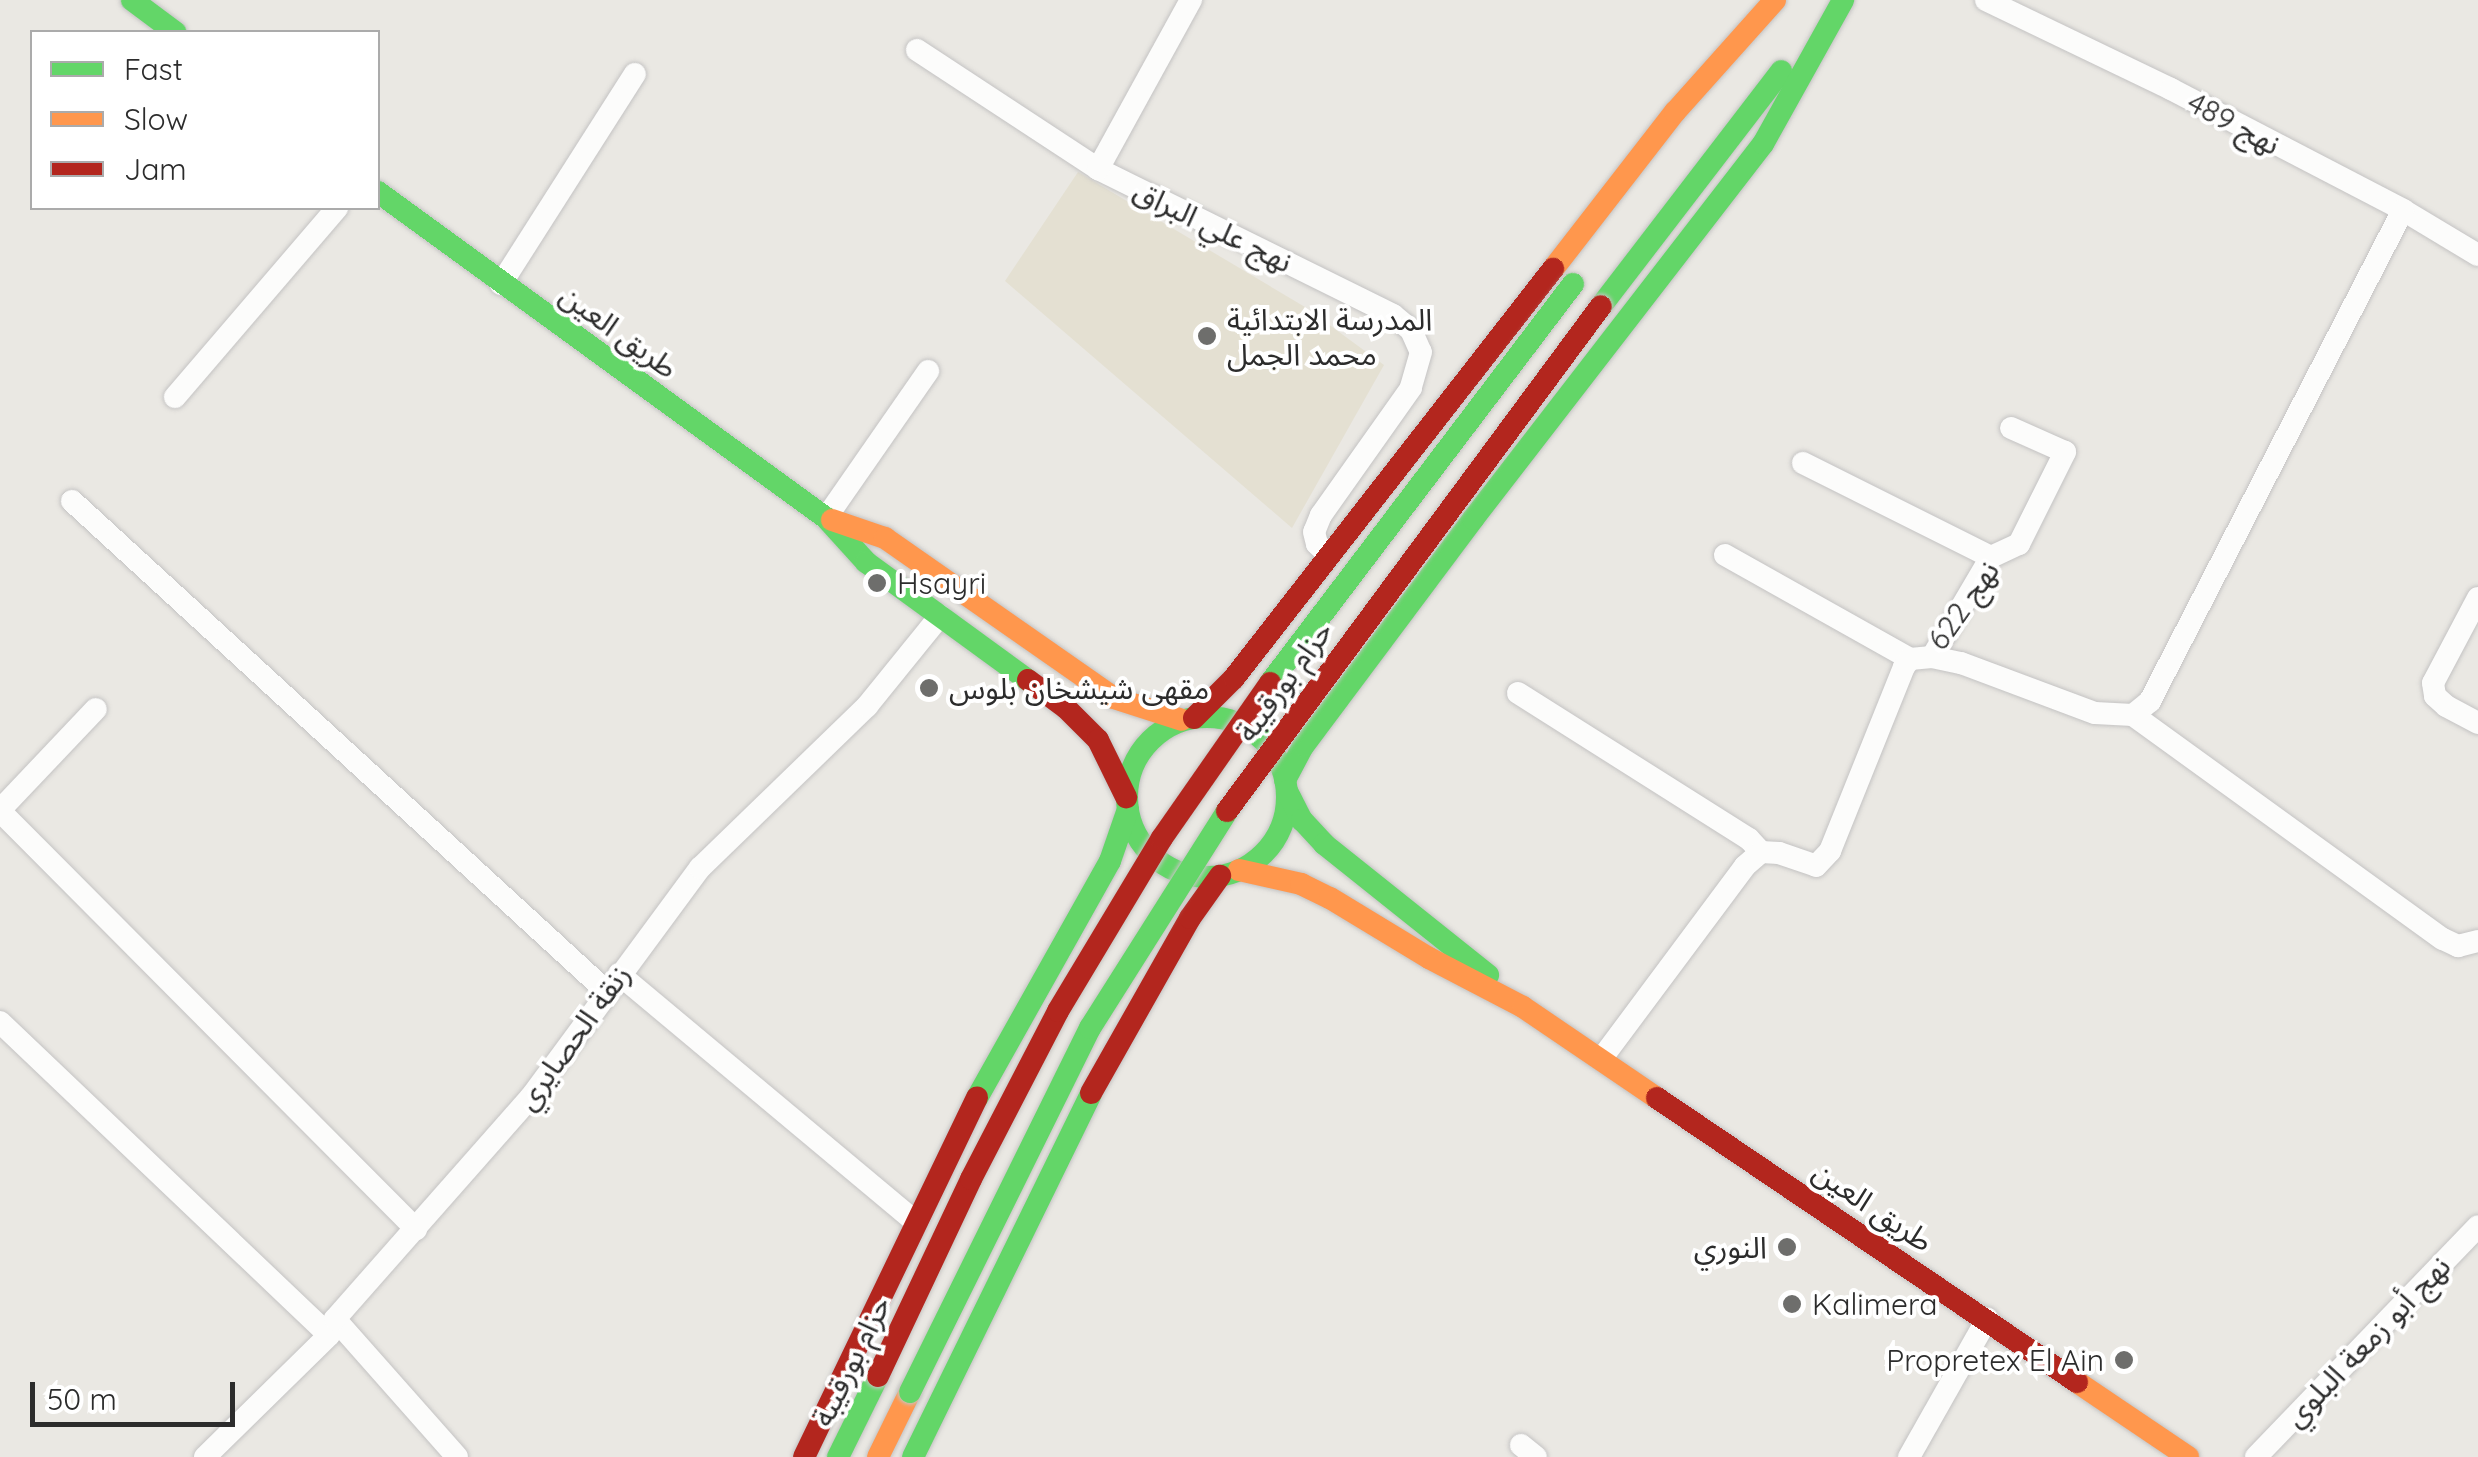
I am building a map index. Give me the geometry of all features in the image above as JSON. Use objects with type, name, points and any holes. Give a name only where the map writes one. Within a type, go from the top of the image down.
[{"type":"main road","points":[[132,0],[171,30]]},
{"type":"main road","points":[[804,1457],[1030,996],[1110,861],[1127,803],[1130,772],[1141,749],[1159,732],[1188,719],[1234,678],[1618,183],[1776,0]]},
{"type":"main road","points":[[1608,237],[1786,0]]},
{"type":"main road","name":"حزام بورقيبة","points":[[878,1457],[1090,1028],[1196,855],[1293,717],[1834,0]]},
{"type":"main road","points":[[913,1457],[1069,1132],[1190,918],[1229,873],[1268,850],[1282,826],[1286,785],[1304,745],[1763,144],[1843,0]]},
{"type":"main road","name":"طريق العين","points":[[380,193],[826,518],[866,562],[1066,708],[1098,740],[1127,803]]},
{"type":"main road","name":"حزام بورقيبة","points":[[838,1457],[971,1179],[1058,1011],[1162,838],[1260,697],[1579,276]]},
{"type":"main road","name":"طريق العين","points":[[826,518],[885,538],[1114,698],[1142,710],[1188,719]]},
{"type":"main road","points":[[1188,719],[1232,720],[1256,732],[1273,750],[1286,785]]},
{"type":"main road","name":"طريق العين","points":[[1286,785],[1302,820],[1324,844],[1441,933],[1524,1006]]},
{"type":"main road","points":[[1127,803],[1130,824],[1144,848],[1166,867],[1192,876],[1229,873]]},
{"type":"main road","name":"طريق العين","points":[[1229,873],[1315,890],[1524,1006],[2188,1457]]},
{"type":"street","points":[[917,50],[1098,169],[1190,0]]},
{"type":"street","name":"نهج 489","points":[[1986,0],[2403,210],[2478,254]]},
{"type":"street","points":[[501,284],[634,74]]},
{"type":"street","name":"نهج علي البراق","points":[[1098,169],[1393,314],[1418,341],[1420,366],[1411,388],[1321,515],[1314,532],[1318,544],[1330,554]]},
{"type":"street","points":[[176,397],[335,210]]},
{"type":"street","points":[[2133,715],[2150,701],[2380,262],[2403,210]]},
{"type":"street","points":[[826,518],[928,370]]},
{"type":"street","name":"نهج 622","points":[[1518,693],[1733,828],[1761,852],[1820,865],[1921,658],[1991,557],[2020,544],[2065,452],[2011,428]]},
{"type":"street","points":[[1803,462],[1991,557]]},
{"type":"street","points":[[72,501],[613,983],[916,1222]]},
{"type":"street","points":[[1725,554],[1921,658],[1961,663],[2096,713],[2133,715],[2443,939],[2458,946],[2478,941]]},
{"type":"street","points":[[2478,598],[2433,683],[2435,696],[2446,706],[2478,723]]},
{"type":"street","name":"زنقة الحصايري","points":[[205,1457],[332,1327],[531,1097],[700,868],[867,706],[940,616]]},
{"type":"street","points":[[96,708],[0,810],[416,1229]]},
{"type":"street","points":[[1602,1058],[1745,866],[1761,852]]},
{"type":"street","points":[[0,1022],[332,1327],[456,1457]]},
{"type":"street","name":"نهج أبو زمعة البلوي","points":[[2256,1457],[2478,1226]]},
{"type":"street","points":[[1909,1457],[1988,1319]]},
{"type":"shaded area","name":"المدرسة الابتدائية محمد الجمل","points":[[1078,172],[1305,307],[1384,365],[1292,528],[1005,281]]},
{"type":"traffic: fast","points":[[132,0],[172,30]]},
{"type":"traffic: fast","points":[[1285,780],[1304,745],[1473,519],[1763,144],[1843,0]]},
{"type":"traffic: fast","points":[[1601,306],[1781,71]]},
{"type":"traffic: fast","points":[[380,193],[826,518],[866,562],[1028,680]]},
{"type":"traffic: fast","points":[[1270,683],[1573,284]]},
{"type":"traffic: fast","points":[[1207,717],[1238,723],[1264,740],[1281,766],[1287,797],[1281,828],[1264,854],[1238,871],[1207,877],[1176,871],[1150,854],[1133,828],[1127,797],[1133,766],[1150,740],[1176,723],[1207,717]]},
{"type":"traffic: fast","points":[[1287,791],[1302,820],[1324,844],[1488,975]]},
{"type":"traffic: fast","points":[[977,1098],[1110,861],[1128,809]]},
{"type":"traffic: fast","points":[[910,1392],[1090,1028],[1227,811]]},
{"type":"traffic: fast","points":[[913,1457],[1091,1093]]},
{"type":"traffic: fast","points":[[838,1457],[878,1376]]},
{"type":"traffic: slow","points":[[1553,269],[1675,112],[1775,0]]},
{"type":"traffic: slow","points":[[832,520],[885,538],[1114,698],[1182,720]]},
{"type":"traffic: slow","points":[[1239,870],[1301,884],[1330,898],[1429,958],[1523,1007],[1657,1098]]},
{"type":"traffic: slow","points":[[2077,1382],[2188,1457]]},
{"type":"traffic: slow","points":[[878,1457],[910,1392]]},
{"type":"traffic: jam","points":[[1194,718],[1234,678],[1553,269]]},
{"type":"traffic: jam","points":[[1227,811],[1601,306]]},
{"type":"traffic: jam","points":[[1028,680],[1066,708],[1098,740],[1126,797]]},
{"type":"traffic: jam","points":[[878,1376],[971,1179],[1058,1011],[1162,838],[1270,683]]},
{"type":"traffic: jam","points":[[1091,1093],[1190,918],[1220,876]]},
{"type":"traffic: jam","points":[[804,1457],[977,1098]]},
{"type":"traffic: jam","points":[[1657,1098],[2077,1382]]},
{"type":"place","name":"المدرسة الابتدائية محمد الجمل","points":[[1207,336]]},
{"type":"place","name":"Hsayri","points":[[877,583]]},
{"type":"place","name":"مقهى شيشخان بلوس","points":[[929,688]]},
{"type":"place","name":"النوري","points":[[1787,1247]]},
{"type":"place","name":"Kalimera","points":[[1792,1304]]},
{"type":"place","name":"Propretex El Ain","points":[[2124,1360]]}]
